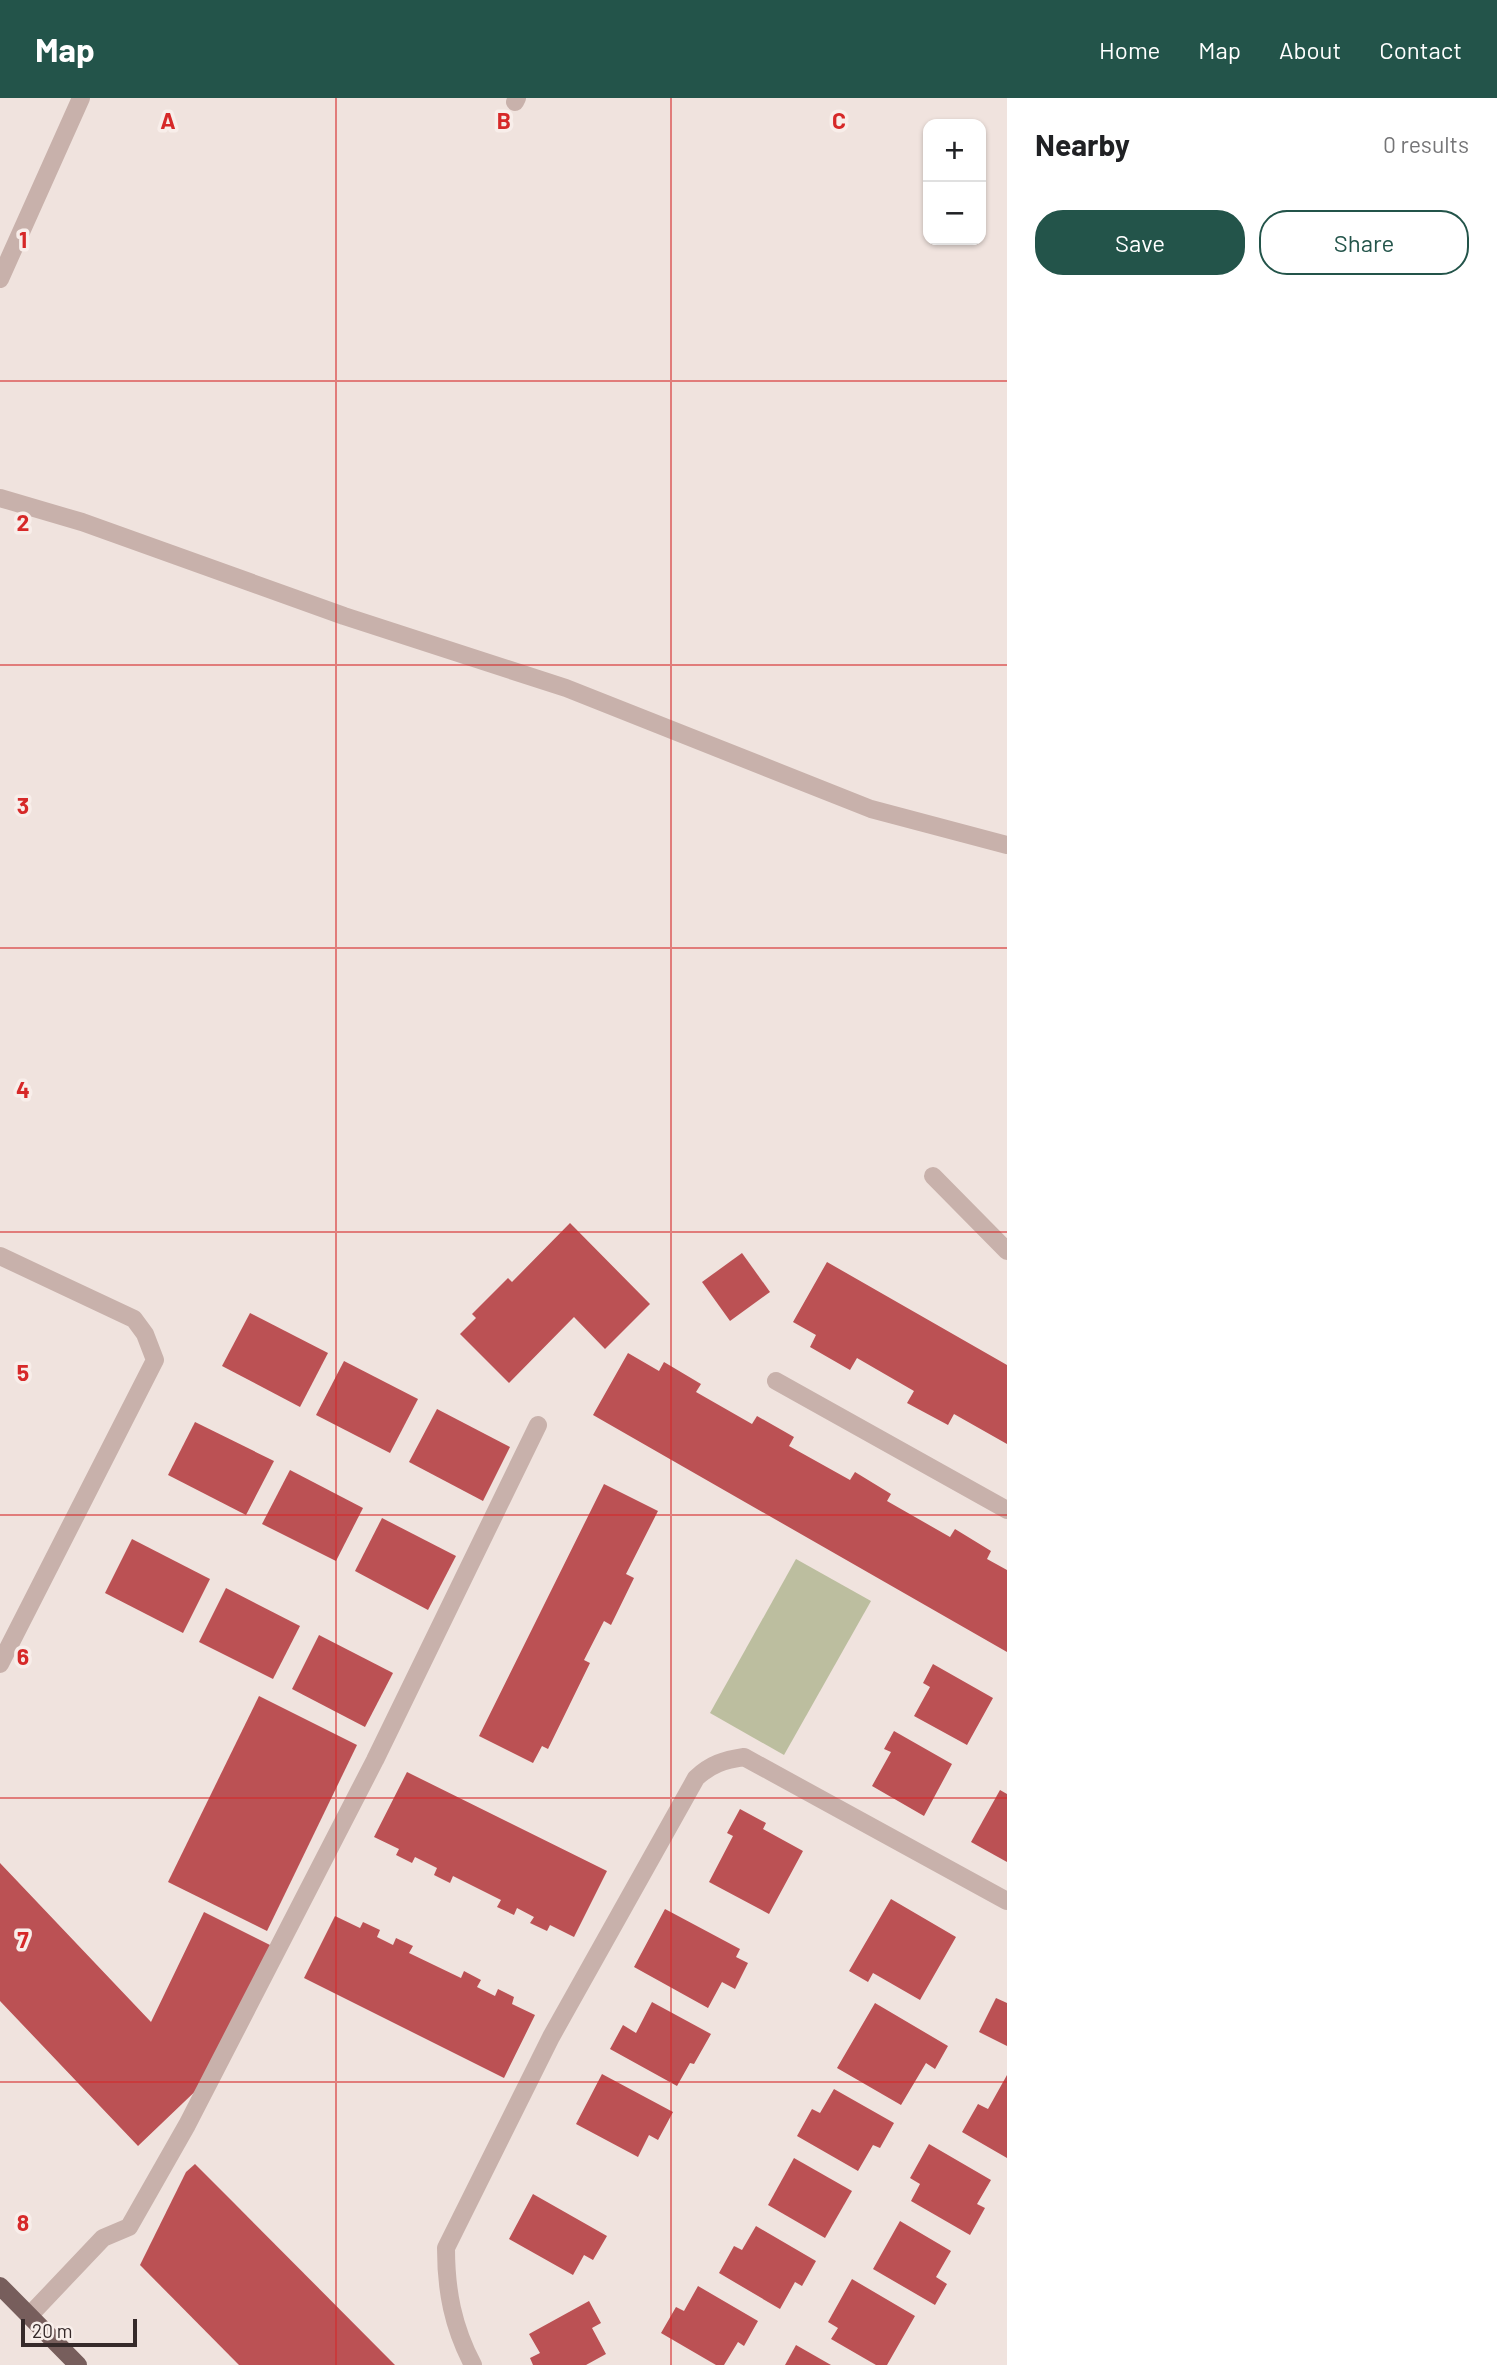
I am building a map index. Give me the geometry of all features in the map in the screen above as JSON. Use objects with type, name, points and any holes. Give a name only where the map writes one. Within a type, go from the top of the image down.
[{"type":"main road","points":[[0,2286],[78,2365]]},
{"type":"street","points":[[0,279],[81,98]]},
{"type":"street","points":[[0,498],[82,522],[344,616],[566,688],[871,808],[1007,845]]},
{"type":"street","points":[[933,1177],[1007,1251]]},
{"type":"street","points":[[0,1256],[134,1319],[145,1334],[155,1360],[0,1664]]},
{"type":"street","points":[[776,1381],[1007,1510]]},
{"type":"street","points":[[29,2316],[103,2238],[129,2227],[187,2125],[375,1760],[538,1425]]},
{"type":"street","points":[[473,2365],[456,2328],[449,2302],[446,2248],[551,2037],[696,1778],[708,1767],[723,1760],[744,1757],[1007,1902]]},
{"type":"green space","points":[[796,1559],[871,1601],[784,1755],[710,1713]]},
{"type":"building","points":[[570,1223],[650,1304],[605,1349],[574,1317],[509,1383],[460,1334],[476,1318],[472,1314],[508,1278],[512,1282]]},
{"type":"building","points":[[742,1253],[770,1292],[730,1321],[702,1282]]},
{"type":"building","points":[[827,1262],[1007,1365],[1007,1444],[954,1414],[948,1425],[907,1403],[914,1391],[857,1358],[850,1370],[810,1347],[816,1335],[793,1322]]},
{"type":"building","points":[[250,1313],[328,1353],[300,1407],[222,1366]]},
{"type":"building","points":[[628,1353],[659,1371],[664,1362],[701,1384],[696,1392],[752,1424],[757,1416],[794,1437],[789,1446],[850,1480],[855,1472],[891,1494],[887,1501],[950,1537],[955,1529],[991,1551],[987,1559],[1007,1570],[1007,1652],[593,1415]]},
{"type":"building","points":[[344,1361],[418,1399],[390,1453],[316,1415]]},
{"type":"building","points":[[437,1409],[510,1447],[483,1501],[409,1462]]},
{"type":"building","points":[[195,1422],[274,1461],[246,1515],[168,1475]]},
{"type":"building","points":[[290,1470],[363,1508],[336,1561],[262,1524]]},
{"type":"building","points":[[604,1484],[658,1511],[626,1574],[634,1578],[611,1625],[604,1621],[584,1660],[590,1663],[548,1749],[542,1746],[533,1763],[479,1736]]},
{"type":"building","points":[[382,1518],[456,1556],[428,1610],[355,1571]]},
{"type":"building","points":[[132,1539],[210,1579],[183,1633],[105,1593]]},
{"type":"building","points":[[226,1588],[300,1626],[273,1679],[199,1642]]},
{"type":"building","points":[[319,1635],[393,1673],[365,1727],[292,1689]]},
{"type":"building","points":[[933,1664],[993,1698],[967,1745],[914,1716],[930,1687],[923,1683]]},
{"type":"building","points":[[259,1696],[357,1745],[267,1931],[168,1882]]},
{"type":"building","points":[[894,1731],[952,1764],[924,1816],[872,1786],[891,1752],[884,1749]]},
{"type":"building","points":[[407,1772],[607,1871],[574,1937],[550,1925],[547,1931],[530,1923],[534,1917],[517,1908],[514,1915],[497,1907],[501,1900],[453,1876],[450,1883],[434,1875],[437,1868],[415,1857],[412,1863],[396,1855],[399,1849],[374,1837]]},
{"type":"building","points":[[1000,1790],[1007,1794],[1007,1862],[971,1842]]},
{"type":"building","points":[[740,1809],[766,1823],[763,1829],[803,1851],[769,1914],[709,1882],[733,1836],[727,1833]]},
{"type":"building","points":[[0,1863],[151,2022],[204,1912],[272,1946],[206,2081],[138,2146],[0,2001]]},
{"type":"building","points":[[891,1899],[956,1937],[920,2000],[873,1973],[868,1982],[849,1971]]},
{"type":"building","points":[[665,1909],[740,1949],[736,1957],[748,1963],[735,1989],[722,1982],[708,2008],[634,1967]]},
{"type":"building","points":[[335,1916],[360,1928],[363,1922],[380,1930],[377,1937],[393,1945],[396,1938],[413,1946],[409,1953],[461,1978],[464,1971],[481,1980],[477,1987],[495,1996],[498,1989],[514,1997],[512,2004],[535,2015],[504,2078],[304,1978]]},
{"type":"building","points":[[996,1998],[1007,2003],[1007,2046],[979,2032]]},
{"type":"building","points":[[652,2002],[711,2034],[694,2064],[690,2063],[677,2086],[610,2049],[623,2025],[636,2033]]},
{"type":"building","points":[[875,2003],[948,2046],[935,2069],[926,2063],[901,2105],[837,2068]]},
{"type":"building","points":[[602,2074],[673,2112],[658,2140],[649,2135],[638,2157],[576,2124]]},
{"type":"building","points":[[1007,2075],[1007,2158],[962,2132],[978,2104],[988,2109]]},
{"type":"building","points":[[834,2089],[894,2123],[880,2148],[873,2145],[858,2171],[797,2136],[812,2109],[820,2113]]},
{"type":"building","points":[[929,2144],[991,2180],[977,2204],[985,2208],[970,2235],[911,2201],[920,2184],[910,2178]]},
{"type":"building","points":[[794,2158],[852,2191],[825,2238],[768,2205]]},
{"type":"building","points":[[195,2164],[395,2365],[239,2365],[140,2265],[186,2172]]},
{"type":"building","points":[[533,2194],[607,2236],[593,2260],[584,2255],[573,2275],[509,2239]]},
{"type":"building","points":[[900,2221],[951,2251],[936,2277],[947,2284],[935,2305],[873,2269]]},
{"type":"building","points":[[756,2226],[816,2261],[802,2286],[795,2282],[780,2309],[719,2273],[734,2246],[742,2250]]},
{"type":"building","points":[[852,2279],[915,2316],[887,2365],[876,2365],[831,2339],[838,2328],[828,2322]]},
{"type":"building","points":[[698,2286],[758,2321],[744,2346],[738,2342],[724,2365],[716,2365],[661,2333],[676,2307],[684,2311]]},
{"type":"building","points":[[589,2301],[601,2323],[592,2328],[606,2354],[586,2365],[533,2365],[530,2358],[540,2353],[529,2334]]},
{"type":"building","points":[[796,2345],[831,2365],[785,2365]]}]
